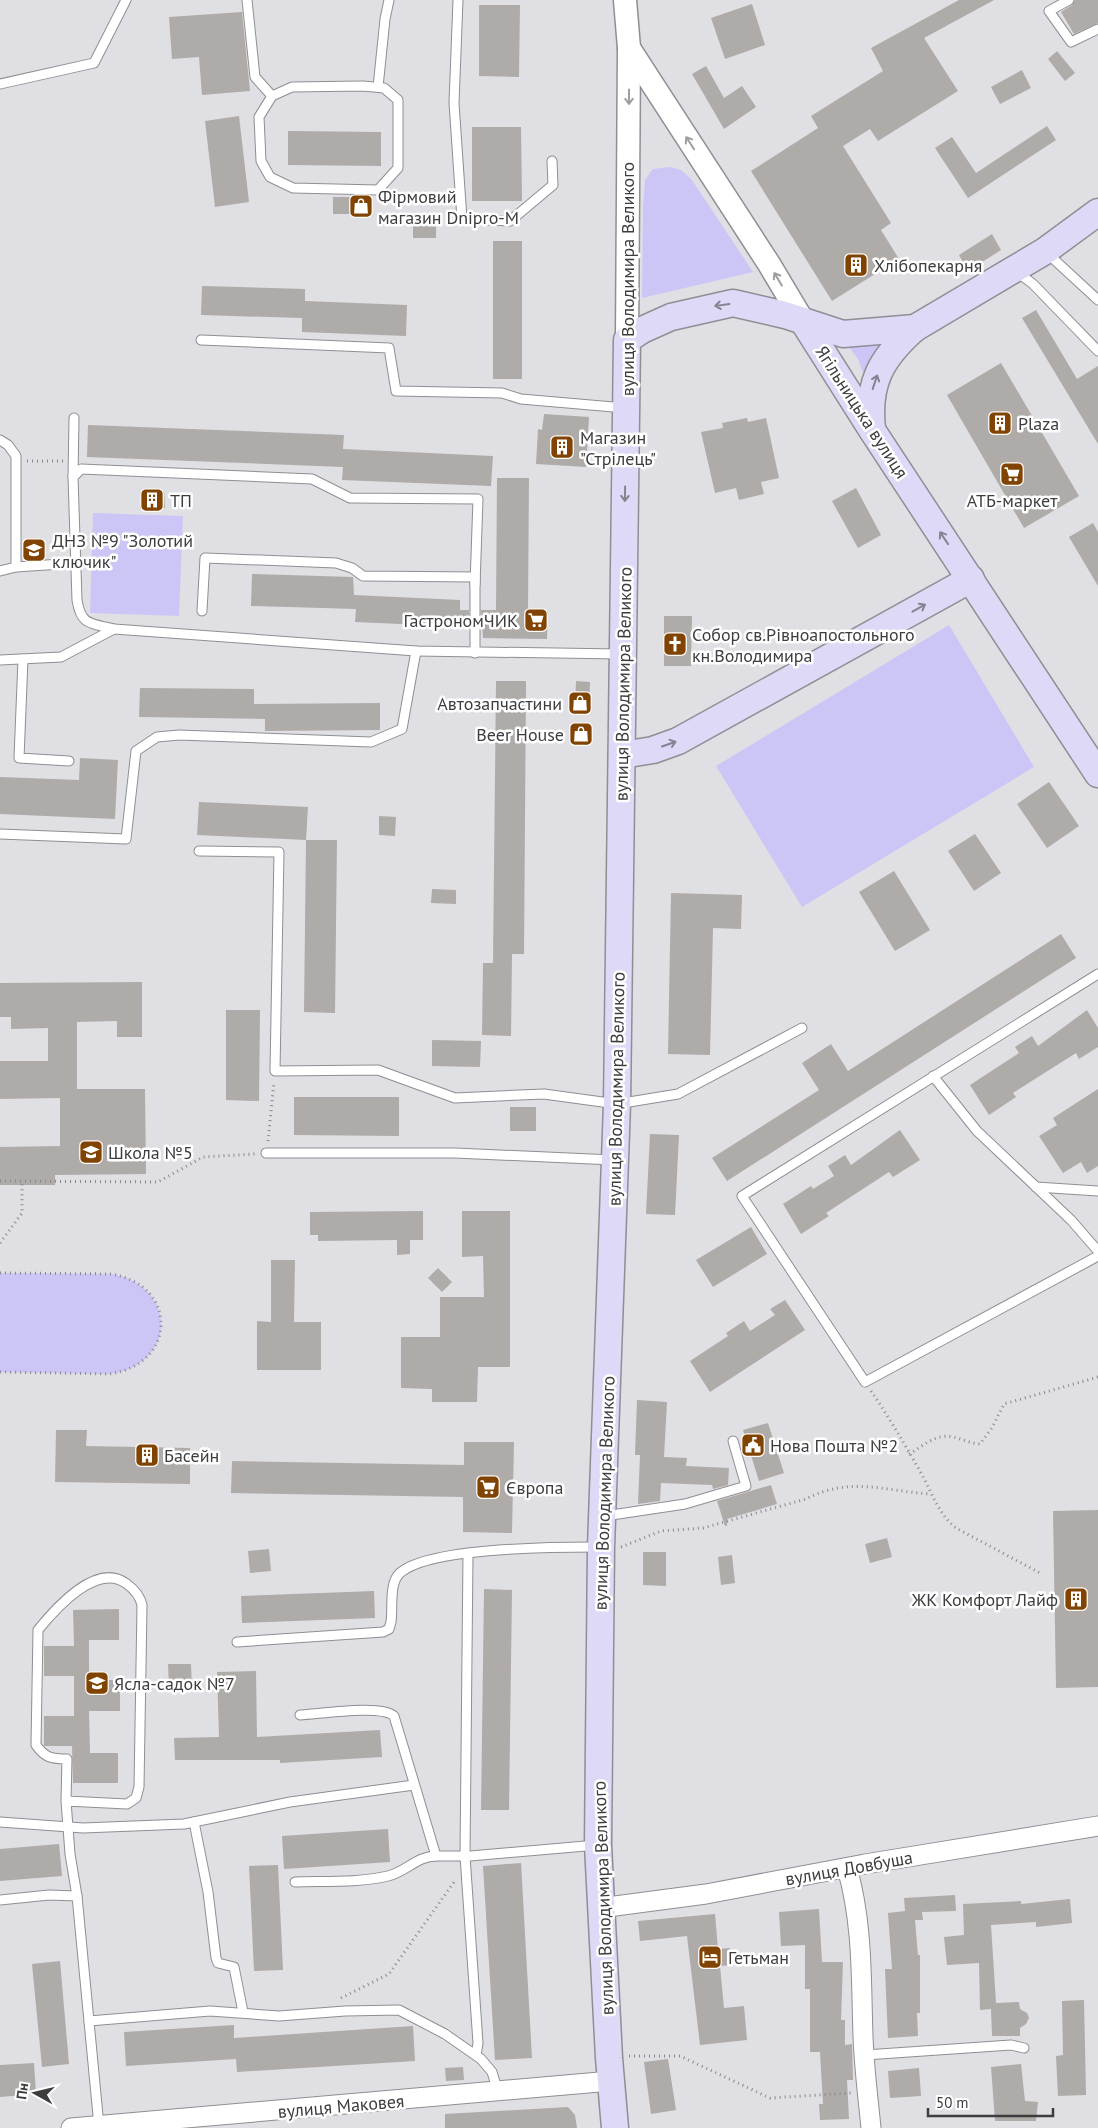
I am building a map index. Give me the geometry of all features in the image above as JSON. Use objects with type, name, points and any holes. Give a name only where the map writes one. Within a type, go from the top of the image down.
[{"type":"main road","points":[[872,430],[870,407],[874,384],[883,362],[898,343],[915,328],[1045,251],[1098,212]]},
{"type":"main road","points":[[627,340],[642,330],[671,317],[721,304],[745,305],[843,334],[915,328]]},
{"type":"main road","name":"Ягільницька вулиця","points":[[803,321],[872,430],[1098,774]]},
{"type":"main road","name":"вулиця Володимира Великого","points":[[615,2128],[600,1908],[598,1845],[611,1547],[602,1516],[618,1104],[627,340]]},
{"type":"main road","points":[[622,755],[653,750],[678,741],[971,579]]},
{"type":"street","name":"вулиця Володимира Великого","points":[[625,0],[629,48],[627,340]]},
{"type":"street","name":"Ягільницька вулиця","points":[[629,48],[769,264],[803,321]]},
{"type":"street","name":"вулиця Довбуша","points":[[600,1908],[706,1894],[846,1868],[1098,1826]]},
{"type":"street","points":[[846,1868],[858,1915],[864,2055],[871,2128]]},
{"type":"street","name":"вулиця Маковея","points":[[71,2128],[498,2092],[610,2070]]},
{"type":"lane","points":[[0,84],[94,62],[126,0]]},
{"type":"lane","points":[[247,0],[255,77],[272,96]]},
{"type":"lane","points":[[378,87],[385,19],[389,0]]},
{"type":"lane","points":[[458,0],[454,103],[462,219],[510,221],[553,185],[552,161]]},
{"type":"lane","points":[[1069,0],[1049,11],[1071,42],[1098,30]]},
{"type":"lane","points":[[292,87],[378,87],[384,88],[398,100],[398,168],[378,190],[293,188],[270,177],[261,161],[259,117],[272,96],[292,87]]},
{"type":"lane","points":[[1045,251],[1098,300]]},
{"type":"lane","points":[[1014,270],[1033,284],[1098,351]]},
{"type":"lane","points":[[201,340],[389,348],[396,391],[502,393],[521,399],[626,408]]},
{"type":"lane","points":[[74,418],[73,477],[76,564],[79,614],[86,622],[114,629],[416,651],[623,654]]},
{"type":"lane","points":[[0,440],[8,445],[16,456],[16,567]]},
{"type":"lane","points":[[73,477],[81,469],[312,479],[350,498],[478,499],[475,653]]},
{"type":"lane","points":[[202,611],[205,558],[336,563],[352,568],[363,576],[475,577]]},
{"type":"lane","points":[[0,571],[16,567],[76,564]]},
{"type":"lane","points":[[0,660],[61,657],[114,629]]},
{"type":"lane","points":[[0,834],[126,839],[136,751],[157,737],[178,734],[371,742],[402,729],[416,651]]},
{"type":"lane","points":[[23,659],[19,758],[69,761]]},
{"type":"lane","points":[[199,851],[279,852],[275,1071],[378,1070],[456,1098],[544,1094],[618,1104],[678,1094],[802,1028]]},
{"type":"lane","points":[[1098,974],[742,1196],[865,1382],[1098,1256]]},
{"type":"lane","points":[[933,1076],[977,1131],[1071,1220],[1098,1251]]},
{"type":"lane","points":[[266,1153],[455,1153],[616,1160]]},
{"type":"lane","points":[[1036,1187],[1098,1191]]},
{"type":"lane","points":[[602,1516],[685,1504],[746,1486],[733,1441]]},
{"type":"lane","points":[[237,1642],[383,1632],[390,1626],[394,1585],[399,1574],[419,1564],[468,1554],[526,1546],[611,1547]]},
{"type":"lane","points":[[468,1554],[466,1861],[478,2043],[476,2055]]},
{"type":"lane","points":[[66,1801],[127,1804],[136,1798],[138,1792],[142,1606],[140,1596],[129,1585],[119,1579],[105,1580],[80,1589],[60,1604],[38,1630],[36,1745],[44,1755],[51,1759],[67,1760],[66,1801],[70,1854],[78,1896],[99,2126]]},
{"type":"lane","points":[[300,1715],[368,1711],[389,1712],[394,1716],[436,1856]]},
{"type":"lane","points":[[0,1822],[101,1828],[194,1822],[290,1802],[414,1785]]},
{"type":"lane","points":[[194,1822],[208,1892],[216,1958],[218,1964],[234,1967],[243,2012]]},
{"type":"lane","points":[[295,1882],[386,1876],[401,1872],[423,1857],[436,1856],[466,1861],[598,1845]]},
{"type":"lane","points":[[0,1900],[49,1895],[78,1896]]},
{"type":"lane","points":[[89,2021],[194,2012],[243,2012],[279,2016],[399,2010],[420,2019],[476,2055],[492,2072],[498,2092]]},
{"type":"lane","points":[[864,2055],[1011,2045],[1024,2048]]},
{"type":"path","points":[[16,461],[73,461]]},
{"type":"path","points":[[0,1181],[158,1182],[203,1157],[266,1153],[275,1071]]},
{"type":"path","points":[[0,1243],[22,1213],[22,1181]]},
{"type":"path","points":[[0,1273],[111,1274],[128,1277],[141,1284],[152,1296],[159,1310],[161,1325],[158,1340],[151,1354],[140,1365],[125,1372],[108,1374],[0,1372]]},
{"type":"path","points":[[909,1454],[939,1436],[953,1437],[968,1443],[980,1444],[992,1428],[1004,1404],[1098,1377]]},
{"type":"path","points":[[865,1382],[887,1414],[922,1475],[930,1494],[946,1518],[956,1528],[1040,1573]]},
{"type":"path","points":[[611,1547],[661,1531],[703,1528],[806,1499],[832,1488],[856,1485],[930,1494]]},
{"type":"path","points":[[326,2013],[326,2006],[329,2004],[389,1974],[466,1861]]},
{"type":"path","points":[[610,2070],[651,2054],[680,2056],[770,2098],[867,2092]]},
{"type":"shaded area","points":[[670,167],[681,170],[692,180],[753,272],[642,298],[645,180],[653,169]]},
{"type":"shaded area","points":[[884,342],[863,373],[858,359],[848,346]]},
{"type":"shaded area","points":[[93,513],[183,516],[179,616],[90,613]]},
{"type":"shaded area","points":[[949,625],[1034,767],[802,907],[716,766]]},
{"type":"shaded area","points":[[0,1273],[111,1274],[133,1281],[149,1293],[158,1308],[161,1325],[157,1342],[148,1357],[131,1368],[109,1374],[0,1372]]},
{"type":"building","points":[[959,0],[994,0],[924,38],[958,91],[878,141],[870,129],[843,146],[891,223],[881,230],[899,259],[832,301],[751,171],[818,128],[811,116],[883,71],[871,48]]},
{"type":"building","points":[[1075,0],[1098,0],[1098,23],[1074,34],[1061,12],[1072,5]]},
{"type":"building","points":[[752,4],[765,45],[725,59],[711,18]]},
{"type":"building","points":[[479,5],[520,5],[519,77],[479,76]]},
{"type":"building","points":[[242,12],[250,91],[202,95],[199,57],[172,59],[169,17]]},
{"type":"building","points":[[1057,51],[1075,73],[1065,81],[1048,59]]},
{"type":"building","points":[[706,66],[724,98],[742,86],[756,107],[724,129],[692,74]]},
{"type":"building","points":[[1022,70],[1031,88],[1000,104],[991,87]]},
{"type":"building","points":[[239,116],[249,202],[215,207],[205,121]]},
{"type":"building","points":[[1047,126],[1056,140],[968,198],[935,148],[952,137],[976,173]]},
{"type":"building","points":[[472,127],[521,127],[522,201],[472,201]]},
{"type":"building","points":[[288,131],[381,132],[381,166],[288,165]]},
{"type":"building","points":[[333,197],[371,197],[371,214],[333,214]]},
{"type":"building","points":[[413,225],[436,226],[436,238],[413,238]]},
{"type":"building","points":[[992,234],[1001,250],[968,271],[959,255]]},
{"type":"building","points":[[493,241],[522,241],[522,379],[493,379]]},
{"type":"building","points":[[202,286],[305,289],[305,301],[407,305],[406,336],[302,332],[302,318],[201,315]]},
{"type":"building","points":[[1036,310],[1077,379],[1098,366],[1098,444],[1022,318]]},
{"type":"building","name":"Plaza","points":[[1001,363],[1079,496],[1024,528],[947,395]]},
{"type":"building","name":"Магазин \"Стрілець\"","points":[[544,414],[589,417],[586,467],[536,464],[538,429],[542,430]]},
{"type":"building","points":[[747,418],[748,422],[766,418],[779,478],[761,482],[764,494],[739,500],[736,488],[715,493],[701,432],[723,428],[722,423]]},
{"type":"building","points":[[88,425],[344,435],[343,449],[493,456],[491,486],[342,480],[343,467],[87,457]]},
{"type":"building","points":[[497,478],[529,478],[528,611],[548,611],[547,639],[483,638],[481,610],[496,610]]},
{"type":"building","points":[[856,488],[881,535],[858,548],[832,501]]},
{"type":"building","name":"ТП","points":[[164,491],[165,508],[140,509],[140,492]]},
{"type":"building","points":[[1093,523],[1098,532],[1098,586],[1069,537]]},
{"type":"building","points":[[252,574],[353,577],[354,595],[460,600],[460,610],[469,610],[469,627],[355,622],[356,609],[251,606]]},
{"type":"building","points":[[664,616],[692,616],[691,666],[664,666]]},
{"type":"building","points":[[496,681],[526,681],[524,954],[512,954],[511,1036],[482,1035],[483,963],[493,963]]},
{"type":"building","points":[[576,681],[590,682],[589,707],[575,706]]},
{"type":"building","points":[[140,688],[254,689],[254,704],[380,703],[380,730],[265,731],[265,719],[139,717]]},
{"type":"building","points":[[80,758],[118,760],[115,819],[0,814],[0,777],[79,780]]},
{"type":"building","points":[[1049,782],[1079,826],[1047,848],[1017,804]]},
{"type":"building","points":[[199,802],[308,807],[306,840],[197,835]]},
{"type":"building","points":[[379,816],[396,817],[395,836],[379,835]]},
{"type":"building","points":[[975,834],[1001,873],[974,891],[948,851]]},
{"type":"building","points":[[306,840],[337,840],[335,1013],[304,1012]]},
{"type":"building","points":[[894,871],[930,930],[895,951],[859,892]]},
{"type":"building","points":[[432,889],[456,890],[456,904],[431,903]]},
{"type":"building","points":[[671,893],[742,895],[741,929],[713,928],[710,1055],[668,1054]]},
{"type":"building","points":[[1061,934],[1076,958],[727,1181],[712,1158],[819,1090],[802,1063],[831,1044],[848,1071]]},
{"type":"building","points":[[142,982],[142,1037],[117,1037],[117,1021],[77,1022],[77,1089],[145,1089],[146,1174],[55,1175],[55,1185],[0,1185],[0,1147],[60,1146],[60,1098],[0,1099],[0,1061],[48,1061],[48,1028],[11,1029],[11,1017],[0,1017],[0,983]]},
{"type":"building","points":[[226,1010],[260,1010],[259,1101],[226,1100]]},
{"type":"building","points":[[1087,1010],[1098,1028],[1098,1047],[1079,1059],[1076,1053],[1013,1093],[1016,1097],[989,1115],[970,1085],[1019,1053],[1015,1047],[1032,1036],[1038,1046]]},
{"type":"building","points":[[432,1040],[481,1041],[480,1067],[432,1066]]},
{"type":"building","points":[[1098,1089],[1098,1166],[1087,1173],[1081,1162],[1063,1173],[1039,1136],[1057,1125],[1053,1118]]},
{"type":"building","points":[[294,1097],[399,1097],[399,1136],[294,1135]]},
{"type":"building","points":[[510,1107],[536,1107],[536,1131],[510,1131]]},
{"type":"building","points":[[900,1130],[920,1160],[893,1177],[889,1172],[826,1213],[829,1216],[801,1234],[783,1204],[811,1186],[813,1189],[834,1176],[828,1166],[845,1155],[851,1165]]},
{"type":"building","points":[[650,1134],[679,1135],[675,1215],[646,1214]]},
{"type":"building","points":[[423,1211],[423,1240],[410,1240],[410,1254],[397,1255],[397,1240],[318,1241],[318,1235],[310,1235],[310,1212]]},
{"type":"building","points":[[462,1211],[510,1211],[510,1367],[478,1367],[477,1402],[432,1402],[432,1389],[401,1388],[401,1337],[440,1337],[440,1297],[484,1297],[483,1256],[462,1257]]},
{"type":"building","points":[[751,1227],[767,1254],[713,1287],[696,1260]]},
{"type":"building","points":[[271,1260],[295,1260],[294,1322],[321,1322],[321,1370],[257,1370],[257,1321],[271,1322]]},
{"type":"building","points":[[438,1268],[452,1282],[442,1292],[428,1278]]},
{"type":"building","points":[[785,1300],[805,1330],[710,1392],[690,1361],[728,1336],[726,1333],[744,1321],[750,1331],[775,1315],[770,1309]]},
{"type":"building","points":[[637,1400],[667,1402],[664,1457],[687,1458],[686,1466],[729,1468],[728,1485],[713,1489],[712,1485],[661,1483],[660,1501],[638,1504],[640,1455],[635,1455]]},
{"type":"building","points":[[768,1423],[784,1473],[759,1481],[743,1430]]},
{"type":"building","name":"Басейн","points":[[56,1430],[87,1430],[86,1446],[190,1448],[190,1484],[55,1482]]},
{"type":"building","points":[[464,1442],[514,1442],[512,1533],[463,1532],[463,1497],[231,1493],[232,1461],[464,1465]]},
{"type":"building","points":[[771,1485],[777,1504],[727,1519],[727,1526],[725,1526],[717,1501]]},
{"type":"building","name":"ЖК Комфорт Лайф","points":[[1098,1510],[1098,1687],[1056,1688],[1053,1511]]},
{"type":"building","points":[[887,1538],[892,1557],[870,1563],[865,1544]]},
{"type":"building","points":[[269,1549],[271,1571],[250,1573],[248,1551]]},
{"type":"building","points":[[643,1552],[666,1552],[666,1586],[643,1585]]},
{"type":"building","points":[[732,1555],[735,1583],[721,1585],[718,1557]]},
{"type":"building","points":[[484,1589],[512,1590],[509,1810],[481,1810]]},
{"type":"building","points":[[374,1591],[375,1618],[242,1623],[241,1596]]},
{"type":"building","points":[[119,1609],[119,1640],[89,1640],[89,1680],[120,1680],[120,1711],[89,1711],[90,1753],[118,1753],[118,1783],[73,1783],[72,1746],[44,1746],[44,1716],[74,1716],[74,1676],[44,1676],[44,1646],[74,1646],[73,1610]]},
{"type":"building","points":[[168,1664],[191,1664],[192,1689],[169,1689]]},
{"type":"building","points":[[256,1671],[257,1737],[380,1730],[382,1757],[280,1763],[280,1760],[175,1760],[174,1738],[219,1737],[217,1672]]},
{"type":"building","points":[[388,1829],[390,1862],[284,1869],[282,1836]]},
{"type":"building","points":[[59,1844],[62,1876],[0,1881],[0,1849]]},
{"type":"building","points":[[521,1863],[532,2058],[495,2060],[483,1866]]},
{"type":"building","points":[[278,1865],[283,1970],[254,1971],[249,1866]]},
{"type":"building","points":[[955,1895],[956,1911],[922,1912],[923,1920],[915,1920],[918,1955],[920,1955],[920,2013],[917,2013],[918,2036],[888,2038],[885,1969],[892,1969],[888,1913],[905,1911],[904,1898]]},
{"type":"building","points":[[1070,1899],[1072,1923],[1036,1927],[1036,1922],[991,1925],[996,2003],[1019,2002],[1020,2009],[1027,2013],[1029,2018],[1026,2024],[1020,2028],[1020,2036],[992,2036],[991,2009],[980,2010],[979,1963],[947,1965],[944,1937],[964,1935],[963,1904],[1021,1901],[1021,1904]]},
{"type":"building","points":[[819,1909],[822,1962],[843,1962],[841,2020],[845,2020],[845,2045],[852,2044],[853,2080],[847,2080],[849,2119],[820,2120],[819,2104],[823,2104],[820,2052],[810,2052],[810,1989],[805,1989],[805,1945],[781,1946],[779,1912]]},
{"type":"building","points":[[715,1914],[718,1949],[730,1948],[732,1965],[720,1966],[724,2008],[744,2006],[747,2040],[700,2045],[687,1936],[640,1941],[638,1921]]},
{"type":"building","points":[[60,1961],[69,2064],[42,2067],[32,1964]]},
{"type":"building","points":[[1084,2000],[1086,2095],[1058,2096],[1056,2056],[1063,2055],[1062,2001]]},
{"type":"building","points":[[234,2025],[234,2038],[413,2026],[415,2061],[237,2072],[236,2059],[126,2066],[124,2032]]},
{"type":"building","points":[[668,2059],[676,2110],[651,2114],[644,2062]]},
{"type":"building","points":[[34,2063],[36,2094],[0,2097],[0,2065]]},
{"type":"building","points":[[1021,2064],[1025,2101],[1038,2102],[1036,2121],[995,2121],[991,2067]]},
{"type":"building","points":[[463,2067],[464,2080],[446,2081],[445,2068]]},
{"type":"building","points":[[919,2068],[921,2096],[890,2098],[888,2071]]},
{"type":"building","points":[[568,2107],[575,2115],[577,2128],[445,2128],[445,2114]]},
{"type":"place","name":"Фірмовий магазин Dnipro-M","points":[[361,206]]},
{"type":"place","name":"Хлібопекарня","points":[[856,265]]},
{"type":"place","name":"Plaza","points":[[1000,423]]},
{"type":"place","name":"Магазин \"Стрілець\"","points":[[562,447]]},
{"type":"place","name":"АТБ-маркет","points":[[1012,474]]},
{"type":"place","name":"ТП","points":[[152,500]]},
{"type":"place","name":"ДНЗ №9 \"Золотий ключик\"","points":[[34,550]]},
{"type":"place","name":"ГастрономЧИК","points":[[536,620]]},
{"type":"place","name":"Собор св.Рівноапостольного кн.Володимира","points":[[675,644]]},
{"type":"place","name":"Автозапчастини","points":[[580,703]]},
{"type":"place","name":"Beer House","points":[[581,734]]},
{"type":"place","name":"Школа №5","points":[[91,1152]]},
{"type":"place","name":"Нова Пошта №2","points":[[753,1445]]},
{"type":"place","name":"Басейн","points":[[147,1455]]},
{"type":"place","name":"Європа","points":[[488,1487]]},
{"type":"place","name":"ЖК Комфорт Лайф","points":[[1076,1599]]},
{"type":"place","name":"Ясла-садок №7","points":[[97,1683]]},
{"type":"place","name":"Гетьман","points":[[710,1957]]}]
